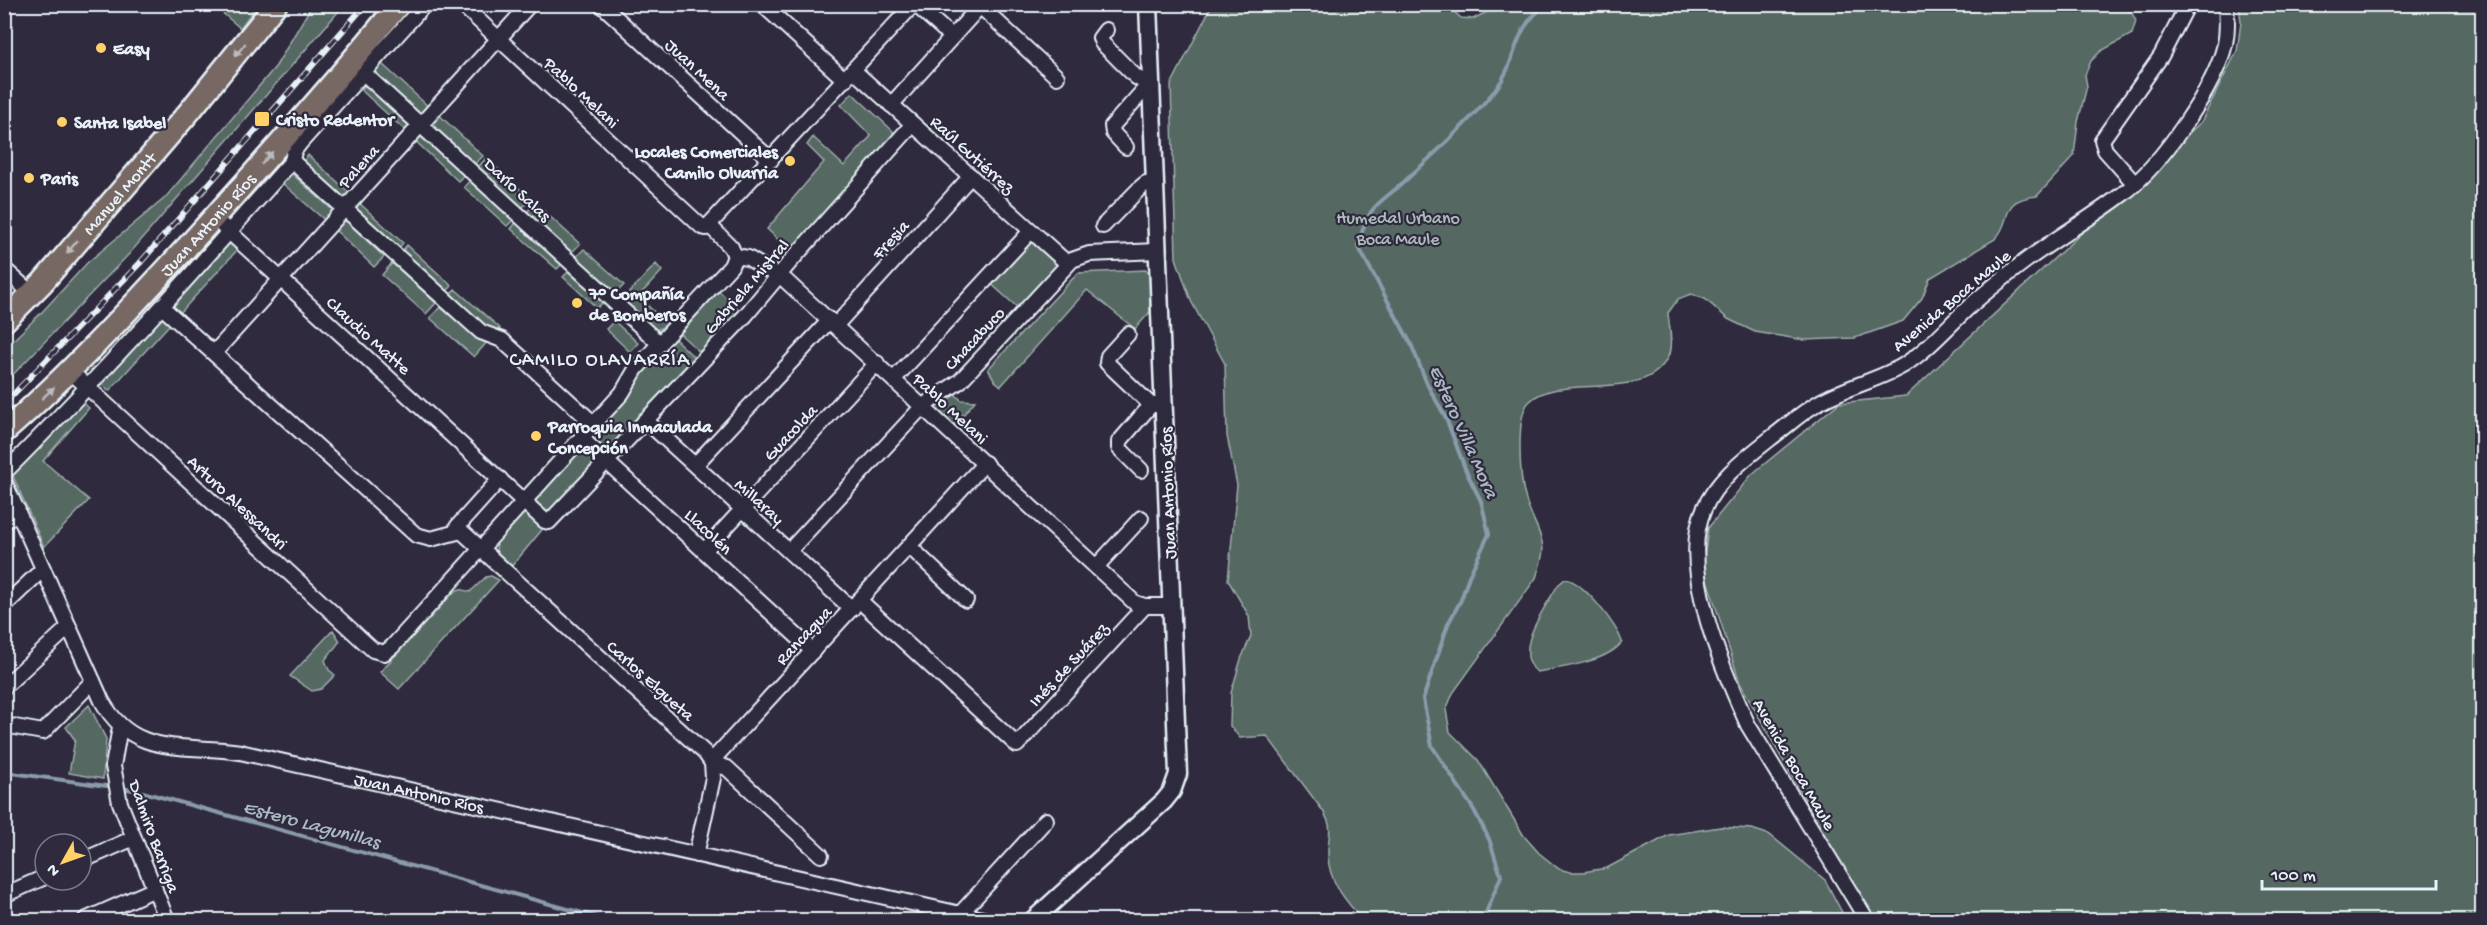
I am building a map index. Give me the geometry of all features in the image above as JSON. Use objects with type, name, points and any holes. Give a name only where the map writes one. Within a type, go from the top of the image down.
[{"type":"main road","name":"Manuel Montt","points":[[4,321],[32,294],[199,100],[276,4]]},
{"type":"main road","name":"Juan Antonio Ríos","points":[[4,432],[222,225],[358,67],[399,4]]},
{"type":"street","points":[[4,473],[87,389],[162,307],[222,225],[292,161],[294,151],[358,67],[425,4]]},
{"type":"street","name":"Pablo Melani","points":[[461,4],[702,227],[708,227],[731,247],[735,256],[748,258],[779,275],[878,363],[1135,603],[1145,606]]},
{"type":"street","name":"Palena","points":[[214,353],[530,4]]},
{"type":"street","name":"Juan Mena","points":[[601,4],[771,160]]},
{"type":"street","name":"Raúl Gutiérrez","points":[[762,4],[849,75],[891,105],[1068,264]]},
{"type":"street","points":[[708,227],[915,4],[951,37]]},
{"type":"street","name":"Juan Antonio Ríos","points":[[1033,921],[1164,801],[1175,785],[1179,769],[1172,606],[1157,405],[1158,250],[1148,4]]},
{"type":"street","points":[[2135,184],[2104,150],[2102,140],[2161,56],[2188,4]]},
{"type":"street","name":"Avenida Boca Maule","points":[[1867,921],[1748,725],[1733,692],[1700,588],[1695,559],[1703,510],[1724,479],[1757,449],[1815,405],[1840,390],[1889,372],[1915,357],[2014,269],[2135,184],[2159,158],[2207,87],[2224,45],[2228,23],[2226,4]]},
{"type":"street","points":[[891,105],[981,5],[1057,77]]},
{"type":"street","points":[[1106,30],[1100,38],[1102,43],[1136,77],[1151,86],[1143,91],[1112,126],[1113,133],[1126,147]]},
{"type":"street","name":"Darío Salas","points":[[358,67],[660,344]]},
{"type":"street","name":"Gabriela Mistral","points":[[525,502],[545,521],[551,521],[645,420],[707,358],[913,124]]},
{"type":"street","points":[[292,161],[480,332],[502,340],[594,424]]},
{"type":"street","name":"Fresia","points":[[695,465],[971,177]]},
{"type":"street","points":[[1103,226],[1140,188],[1155,181]]},
{"type":"street","name":"Claudio Matte","points":[[222,225],[525,502]]},
{"type":"street","points":[[894,379],[1031,231]]},
{"type":"street","name":"Chacabuco","points":[[789,551],[923,406],[960,381],[1068,264],[1082,255],[1158,250]]},
{"type":"street","name":"Gabriela Mistral","points":[[384,652],[392,647],[482,550],[622,393],[636,369],[731,266],[735,256]]},
{"type":"street","points":[[4,269],[32,294]]},
{"type":"street","points":[[162,307],[416,535],[431,539],[459,529],[500,479]]},
{"type":"street","points":[[1128,334],[1106,360],[1157,405],[1119,442],[1119,448],[1141,470]]},
{"type":"street","name":"Guacolda","points":[[704,551],[878,363]]},
{"type":"street","name":"Arturo Alessandri","points":[[70,371],[373,650],[384,652]]},
{"type":"street","name":"Millaray","points":[[645,420],[789,551],[1017,745]]},
{"type":"street","name":"Llacolén","points":[[581,438],[813,651]]},
{"type":"street","name":"Rancagua","points":[[712,763],[985,463]]},
{"type":"street","name":"Juan Antonio Ríos","points":[[4,482],[107,711],[120,727],[136,737],[161,746],[240,752],[987,921]]},
{"type":"street","points":[[4,523],[18,510]]},
{"type":"street","points":[[1096,567],[1141,518]]},
{"type":"street","name":"Carlos Elgueta","points":[[459,529],[705,753],[712,763],[727,768],[821,855]]},
{"type":"street","points":[[909,546],[966,600]]},
{"type":"street","points":[[4,606],[43,569]]},
{"type":"street","points":[[1145,606],[1172,606]]},
{"type":"street","name":"Inés de Suárez","points":[[1017,745],[1145,606]]},
{"type":"street","points":[[4,687],[69,627]]},
{"type":"street","points":[[4,724],[43,732],[93,681]]},
{"type":"street","name":"Dalmiro Barriga","points":[[120,727],[113,758],[120,803],[168,921]]},
{"type":"street","points":[[696,855],[713,778],[712,763]]},
{"type":"street","points":[[960,914],[1046,820]]},
{"type":"street","points":[[93,856],[134,838]]},
{"type":"street","points":[[4,895],[33,882]]},
{"type":"street","points":[[85,921],[155,890]]},
{"type":"green space","name":"Humedal Urbano Boca Maule","points":[[2111,4],[2131,11],[2136,21],[2132,34],[2101,51],[2091,61],[2085,75],[2087,86],[2078,122],[2074,156],[2037,196],[2024,198],[2011,206],[2001,232],[1995,239],[1930,278],[1922,298],[1903,321],[1855,338],[1804,340],[1755,332],[1728,319],[1705,299],[1691,294],[1678,299],[1668,313],[1670,349],[1659,370],[1643,379],[1624,384],[1561,389],[1543,393],[1529,402],[1525,409],[1520,434],[1522,479],[1526,500],[1542,542],[1541,560],[1536,578],[1453,693],[1446,710],[1450,732],[1478,760],[1524,836],[1539,853],[1559,869],[1583,872],[1607,868],[1669,835],[1720,827],[1752,829],[1770,835],[1825,880],[1846,920],[1362,920],[1339,891],[1331,875],[1328,856],[1330,828],[1323,811],[1267,736],[1240,738],[1230,726],[1231,693],[1241,659],[1251,636],[1249,616],[1228,580],[1237,485],[1227,436],[1225,364],[1191,301],[1176,258],[1171,85],[1212,5],[1447,5],[1461,18],[1473,19],[1501,5]]},
{"type":"green space","points":[[213,5],[257,5],[240,28]]},
{"type":"green space","points":[[312,5],[344,5],[130,253],[5,383],[5,348],[88,262],[165,198],[276,66]]},
{"type":"green space","points":[[2239,5],[2482,5],[2482,920],[1872,920],[1740,683],[1703,567],[1708,528],[1752,474],[1839,403],[1906,396],[2201,122],[2237,51],[2241,22]]},
{"type":"green space","points":[[381,63],[430,108],[422,118],[372,72]]},
{"type":"green space","points":[[367,83],[416,126],[409,134],[361,90]]},
{"type":"green space","points":[[852,93],[893,131],[894,143],[791,252],[767,229],[824,162],[807,145],[813,137],[844,166],[871,136],[841,105]]},
{"type":"green space","points":[[435,111],[483,156],[473,166],[425,121]]},
{"type":"green space","points":[[420,128],[467,172],[458,181],[411,137]]},
{"type":"green space","points":[[308,155],[351,194],[345,201],[302,163]]},
{"type":"green space","points":[[486,158],[531,199],[521,209],[477,168]]},
{"type":"green space","points":[[291,173],[337,214],[328,223],[282,183]]},
{"type":"green space","points":[[472,178],[515,218],[507,226],[464,187]]},
{"type":"green space","points":[[356,200],[403,243],[397,250],[349,207]]},
{"type":"green space","points":[[535,203],[580,244],[571,253],[526,213]]},
{"type":"green space","points":[[342,217],[384,257],[374,267],[332,227]]},
{"type":"green space","points":[[518,220],[565,261],[557,269],[511,229]]},
{"type":"green space","points":[[226,233],[240,247],[109,391],[94,377]]},
{"type":"green space","points":[[1030,237],[1059,263],[1018,308],[989,282]]},
{"type":"green space","points":[[407,245],[452,286],[446,292],[402,251]]},
{"type":"green space","points":[[584,249],[624,285],[615,294],[575,258]]},
{"type":"green space","points":[[392,263],[436,303],[426,314],[382,275]]},
{"type":"green space","points":[[656,264],[662,271],[638,297],[668,324],[657,330],[651,328],[622,300]]},
{"type":"green space","points":[[571,269],[605,300],[597,308],[563,277]]},
{"type":"green space","points":[[1146,270],[1151,277],[1150,312],[1135,329],[1087,290],[1001,386],[995,381],[988,369],[1078,273]]},
{"type":"green space","points":[[455,289],[500,328],[496,333],[449,296]]},
{"type":"green space","points":[[719,291],[742,312],[703,355],[680,334]]},
{"type":"green space","points":[[440,307],[480,340],[488,341],[474,357],[430,318]]},
{"type":"green space","points":[[614,321],[638,343],[630,352],[606,329]]},
{"type":"green space","points":[[675,339],[695,358],[549,517],[541,531],[511,567],[496,551],[497,542],[624,403],[638,378]]},
{"type":"green space","points":[[955,394],[961,400],[975,401],[953,427],[934,408]]},
{"type":"green space","points":[[75,395],[89,408],[43,461],[89,500],[44,547],[6,460]]},
{"type":"green space","points":[[491,576],[499,580],[399,689],[380,672],[455,591],[460,589],[470,592],[486,577]]},
{"type":"green space","points":[[1565,579],[1581,587],[1589,595],[1614,626],[1622,642],[1606,655],[1595,659],[1537,672],[1530,663],[1529,641],[1539,616],[1558,585]]},
{"type":"green space","points":[[333,630],[340,641],[325,660],[329,670],[335,675],[321,689],[312,691],[290,676]]},
{"type":"green space","points":[[89,705],[106,739],[103,779],[69,773],[75,740],[66,727]]},
{"type":"waterway","name":"Estero Villa Mora","points":[[1483,920],[1501,876],[1489,839],[1474,810],[1432,746],[1423,699],[1448,624],[1461,600],[1469,576],[1489,534],[1481,501],[1466,471],[1446,418],[1428,386],[1411,344],[1358,246],[1365,224],[1374,208],[1452,137],[1496,89],[1509,67],[1521,34],[1535,14],[1547,4]]},
{"type":"waterway","name":"Estero Lagunillas","points":[[4,772],[114,787]]},
{"type":"waterway","name":"Estero Lagunillas","points":[[121,788],[139,791],[608,920]]},
{"type":"railway","points":[[4,404],[140,263],[366,4]]},
{"type":"place","name":"Easy","points":[[101,48]]},
{"type":"place","name":"Cristo Redentor","points":[[262,119]]},
{"type":"place","name":"Santa Isabel","points":[[62,122]]},
{"type":"place","name":"Locales Comerciales Camilo Olvarria","points":[[790,161]]},
{"type":"place","name":"Paris","points":[[29,178]]},
{"type":"place","name":"7° Compañía de Bomberos","points":[[577,303]]},
{"type":"place","name":"Parroquia Inmaculada Concepción","points":[[536,436]]},
{"type":"district","name":"CAMILO OLAVARRÍA","points":[[600,358]]}]
